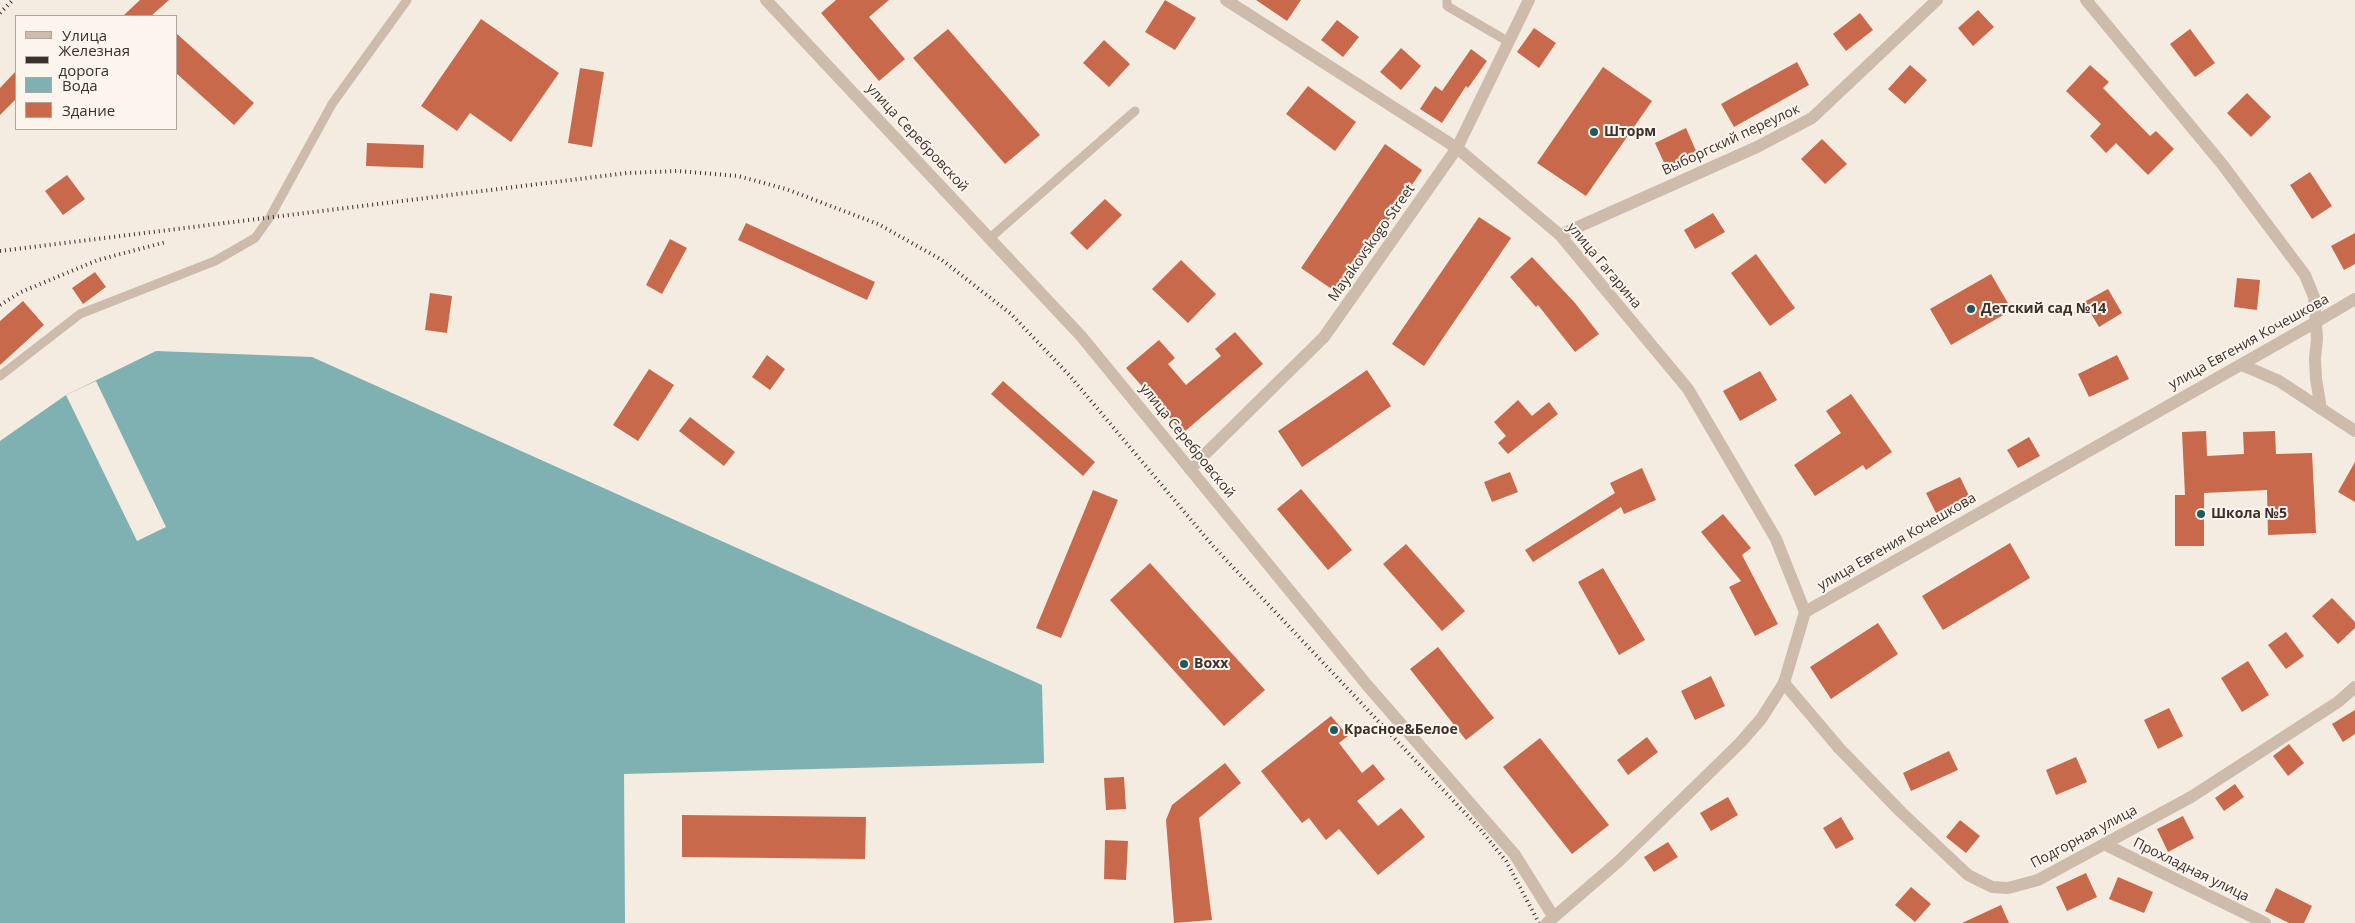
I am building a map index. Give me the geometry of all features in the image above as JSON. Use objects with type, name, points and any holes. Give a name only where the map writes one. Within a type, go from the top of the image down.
[{"type":"street","name":"улица Серебровской","points":[[766,0],[1081,336],[1367,685],[1515,855],[1552,921]]},
{"type":"street","name":"улица Гагарина","points":[[1226,0],[1457,148],[1560,235],[1688,389],[1776,539],[1805,612]]},
{"type":"street","name":"Mayakovskogo Street","points":[[1190,469],[1324,337],[1457,148],[1530,0]]},
{"type":"street","name":"Выборгский переулок","points":[[1560,235],[1757,147],[1812,118],[1937,0]]},
{"type":"street","points":[[2086,0],[2222,164],[2305,275],[2314,297],[2316,372],[2321,409]]},
{"type":"street","name":"улица Евгения Кочешкова","points":[[1805,612],[2355,299]]},
{"type":"street","points":[[2242,365],[2279,381],[2355,431]]},
{"type":"street","points":[[1552,921],[1619,861],[1740,744],[1761,719],[1784,683],[1805,612]]},
{"type":"street","name":"Подгорная улица","points":[[1784,683],[1839,748],[1901,812],[1968,875],[1992,888],[2008,888],[2038,880],[2191,797],[2338,702],[2355,687]]},
{"type":"street","name":"Прохладная улица","points":[[2104,844],[2265,923]]},
{"type":"lane","points":[[0,376],[80,314],[215,261],[255,238],[270,217],[332,104],[407,0]]},
{"type":"lane","points":[[1447,0],[1447,6],[1509,42]]},
{"type":"lane","points":[[990,238],[1134,111]]},
{"type":"water","points":[[156,351],[312,357],[1042,685],[1044,763],[624,774],[625,923],[0,923],[0,441],[66,395]]},
{"type":"pier","points":[[96,381],[166,527],[137,541],[66,395]]},
{"type":"building","points":[[140,0],[169,0],[152,15],[124,15]]},
{"type":"building","points":[[836,0],[889,0],[869,17],[905,59],[879,81],[821,13]]},
{"type":"building","points":[[1165,0],[1196,18],[1175,50],[1145,32]]},
{"type":"building","points":[[1256,0],[1301,0],[1287,21]]},
{"type":"building","points":[[1978,10],[1994,27],[1973,46],[1958,28]]},
{"type":"building","points":[[1860,13],[1873,30],[1846,51],[1833,34]]},
{"type":"building","points":[[481,19],[559,73],[511,142],[470,113],[457,131],[421,106]]},
{"type":"building","points":[[1337,20],[1359,37],[1343,57],[1321,40]]},
{"type":"building","points":[[1534,28],[1556,43],[1539,68],[1517,52]]},
{"type":"building","points":[[948,29],[1040,135],[1005,164],[913,58]]},
{"type":"building","points":[[2190,29],[2215,63],[2195,77],[2170,44]]},
{"type":"building","points":[[178,35],[254,103],[234,125],[178,75]]},
{"type":"building","points":[[1104,40],[1130,64],[1109,87],[1083,63]]},
{"type":"building","points":[[1401,48],[1421,66],[1401,90],[1380,72]]},
{"type":"building","points":[[1471,49],[1487,61],[1468,88],[1466,86],[1442,123],[1420,109],[1435,86],[1442,91]]},
{"type":"building","points":[[1797,62],[1809,85],[1734,127],[1721,104]]},
{"type":"building","points":[[1910,65],[1927,80],[1905,104],[1888,89]]},
{"type":"building","points":[[2090,65],[2109,82],[2103,88],[2150,136],[2156,131],[2174,149],[2148,175],[2116,143],[2106,153],[2090,136],[2101,124],[2066,91]]},
{"type":"building","name":"Шторм","points":[[1603,67],[1652,101],[1586,196],[1537,163]]},
{"type":"building","points":[[580,68],[604,72],[592,147],[568,143]]},
{"type":"building","points":[[15,72],[15,100],[0,115],[0,88]]},
{"type":"building","points":[[1308,86],[1356,122],[1335,151],[1286,114]]},
{"type":"building","points":[[2247,93],[2271,117],[2251,137],[2227,113]]},
{"type":"building","points":[[1686,128],[1697,153],[1666,167],[1655,143]]},
{"type":"building","points":[[1822,139],[1847,164],[1825,184],[1801,159]]},
{"type":"building","points":[[367,143],[424,145],[423,168],[366,166]]},
{"type":"building","points":[[1385,144],[1422,170],[1339,294],[1301,268]]},
{"type":"building","points":[[2310,172],[2332,206],[2312,219],[2290,185]]},
{"type":"building","points":[[67,175],[85,199],[63,215],[45,191]]},
{"type":"building","points":[[1105,199],[1122,215],[1087,250],[1070,233]]},
{"type":"building","points":[[1713,213],[1725,232],[1695,249],[1684,230]]},
{"type":"building","points":[[1479,217],[1511,238],[1424,366],[1392,344]]},
{"type":"building","points":[[746,223],[875,282],[867,300],[738,240]]},
{"type":"building","points":[[2355,233],[2355,264],[2344,270],[2331,246]]},
{"type":"building","points":[[670,239],[687,248],[662,294],[646,285]]},
{"type":"building","points":[[1756,254],[1795,308],[1770,326],[1731,273]]},
{"type":"building","points":[[1532,257],[1575,303],[1599,334],[1575,352],[1538,305],[1536,307],[1510,277]]},
{"type":"building","points":[[1181,260],[1216,294],[1188,323],[1152,289]]},
{"type":"building","points":[[95,272],[106,287],[83,304],[72,288]]},
{"type":"building","name":"Детский сад №14","points":[[1991,274],[2012,310],[1951,345],[1930,309]]},
{"type":"building","points":[[2237,278],[2260,280],[2257,310],[2234,307]]},
{"type":"building","points":[[2108,289],[2122,313],[2099,327],[2084,302]]},
{"type":"building","points":[[430,293],[452,296],[447,333],[425,330]]},
{"type":"building","points":[[23,301],[44,325],[0,365],[0,321]]},
{"type":"building","points":[[1235,332],[1263,364],[1183,433],[1126,368],[1159,340],[1175,358],[1168,364],[1186,385],[1221,356],[1215,349]]},
{"type":"building","points":[[767,355],[785,369],[770,390],[752,377]]},
{"type":"building","points":[[2117,355],[2129,379],[2089,397],[2078,374]]},
{"type":"building","points":[[649,369],[674,385],[638,441],[613,425]]},
{"type":"building","points":[[1367,370],[1391,406],[1302,467],[1278,431]]},
{"type":"building","points":[[1760,371],[1777,400],[1740,421],[1723,391]]},
{"type":"building","points":[[1003,381],[1095,462],[1083,476],[991,394]]},
{"type":"building","points":[[1851,394],[1892,452],[1866,470],[1863,465],[1815,496],[1794,465],[1841,433],[1826,411]]},
{"type":"building","points":[[1518,400],[1532,416],[1549,402],[1558,414],[1508,454],[1498,443],[1506,436],[1494,422]]},
{"type":"building","points":[[690,417],[735,452],[724,466],[679,431]]},
{"type":"building","points":[[2206,431],[2207,456],[2244,454],[2243,432],[2275,431],[2276,454],[2312,453],[2316,533],[2268,535],[2267,490],[2204,493],[2204,546],[2175,546],[2175,495],[2185,495],[2182,432]]},
{"type":"building","points":[[2029,437],[2040,456],[2018,468],[2007,450]]},
{"type":"building","points":[[2355,462],[2355,502],[2338,492]]},
{"type":"building","points":[[1642,468],[1656,500],[1624,514],[1621,507],[1533,562],[1525,550],[1615,493],[1610,483]]},
{"type":"building","points":[[1510,472],[1518,492],[1492,502],[1484,482]]},
{"type":"building","points":[[1960,477],[1973,504],[1940,521],[1926,493]]},
{"type":"building","points":[[1301,489],[1352,550],[1328,570],[1277,509]]},
{"type":"building","points":[[1093,490],[1118,500],[1061,638],[1036,628]]},
{"type":"building","points":[[1723,514],[1751,548],[1742,555],[1778,624],[1755,636],[1729,587],[1741,581],[1701,532]]},
{"type":"building","points":[[2010,543],[2030,578],[1943,630],[1922,596]]},
{"type":"building","points":[[1406,544],[1465,611],[1442,631],[1383,564]]},
{"type":"building","points":[[1150,563],[1265,690],[1224,726],[1110,600]]},
{"type":"building","points":[[1603,568],[1645,640],[1619,655],[1578,582]]},
{"type":"building","points":[[2332,598],[2355,622],[2355,628],[2338,644],[2312,616]]},
{"type":"building","points":[[1878,623],[1898,654],[1831,699],[1810,667]]},
{"type":"building","points":[[2286,632],[2304,656],[2286,669],[2268,645]]},
{"type":"building","points":[[1438,647],[1494,718],[1466,740],[1410,669]]},
{"type":"building","points":[[2248,661],[2269,695],[2242,712],[2221,678]]},
{"type":"building","points":[[1711,676],[1725,706],[1695,720],[1681,691]]},
{"type":"building","points":[[2169,708],[2183,736],[2158,749],[2144,720]]},
{"type":"building","points":[[2355,710],[2355,734],[2343,742],[2332,724]]},
{"type":"building","points":[[1331,716],[1348,736],[1339,743],[1362,773],[1373,764],[1385,779],[1357,801],[1378,826],[1401,808],[1425,837],[1378,875],[1339,829],[1326,840],[1309,818],[1302,823],[1261,771]]},
{"type":"building","points":[[1647,737],[1658,752],[1628,775],[1617,760]]},
{"type":"building","points":[[1540,738],[1609,825],[1572,854],[1503,767]]},
{"type":"building","points":[[2289,744],[2304,763],[2288,776],[2273,756]]},
{"type":"building","points":[[1949,751],[1958,770],[1911,791],[1903,773]]},
{"type":"building","points":[[2076,757],[2087,782],[2056,795],[2046,770]]},
{"type":"building","points":[[1225,763],[1241,783],[1199,818],[1212,920],[1174,923],[1166,820],[1172,805]]},
{"type":"building","points":[[1124,777],[1126,809],[1106,810],[1104,778]]},
{"type":"building","points":[[2235,784],[2244,797],[2224,811],[2215,798]]},
{"type":"building","points":[[1728,797],[1738,815],[1711,831],[1700,813]]},
{"type":"building","points":[[682,815],[866,817],[865,859],[682,857]]},
{"type":"building","points":[[2183,816],[2194,838],[2168,852],[2157,829]]},
{"type":"building","points":[[1841,817],[1854,839],[1836,849],[1823,828]]},
{"type":"building","points":[[1960,820],[1980,836],[1966,853],[1946,837]]},
{"type":"building","points":[[1105,840],[1128,841],[1126,880],[1104,879]]},
{"type":"building","points":[[1668,842],[1678,857],[1654,872],[1644,857]]},
{"type":"building","points":[[2086,873],[2097,897],[2067,911],[2056,887]]},
{"type":"building","points":[[2118,877],[2153,892],[2144,913],[2109,899]]},
{"type":"building","points":[[1911,887],[1931,904],[1915,922],[1895,905]]},
{"type":"building","points":[[2276,888],[2312,906],[2304,923],[2289,923],[2265,911]]},
{"type":"building","points":[[2001,905],[2009,923],[1962,923]]},
{"type":"railway","points":[[0,13],[13,0]]},
{"type":"railway","points":[[0,251],[627,173],[678,171],[738,176],[786,189],[878,224],[942,260],[1011,314],[1070,376],[1213,546],[1480,829],[1506,861],[1539,923]]},
{"type":"railway","points":[[0,305],[21,292],[98,260],[166,242]]},
{"type":"place","name":"Шторм","points":[[1594,132]]},
{"type":"place","name":"Детский сад №14","points":[[1971,309]]},
{"type":"place","name":"Школа №5","points":[[2201,514]]},
{"type":"place","name":"Boxx","points":[[1184,664]]},
{"type":"place","name":"Красное&Белое","points":[[1334,730]]}]
